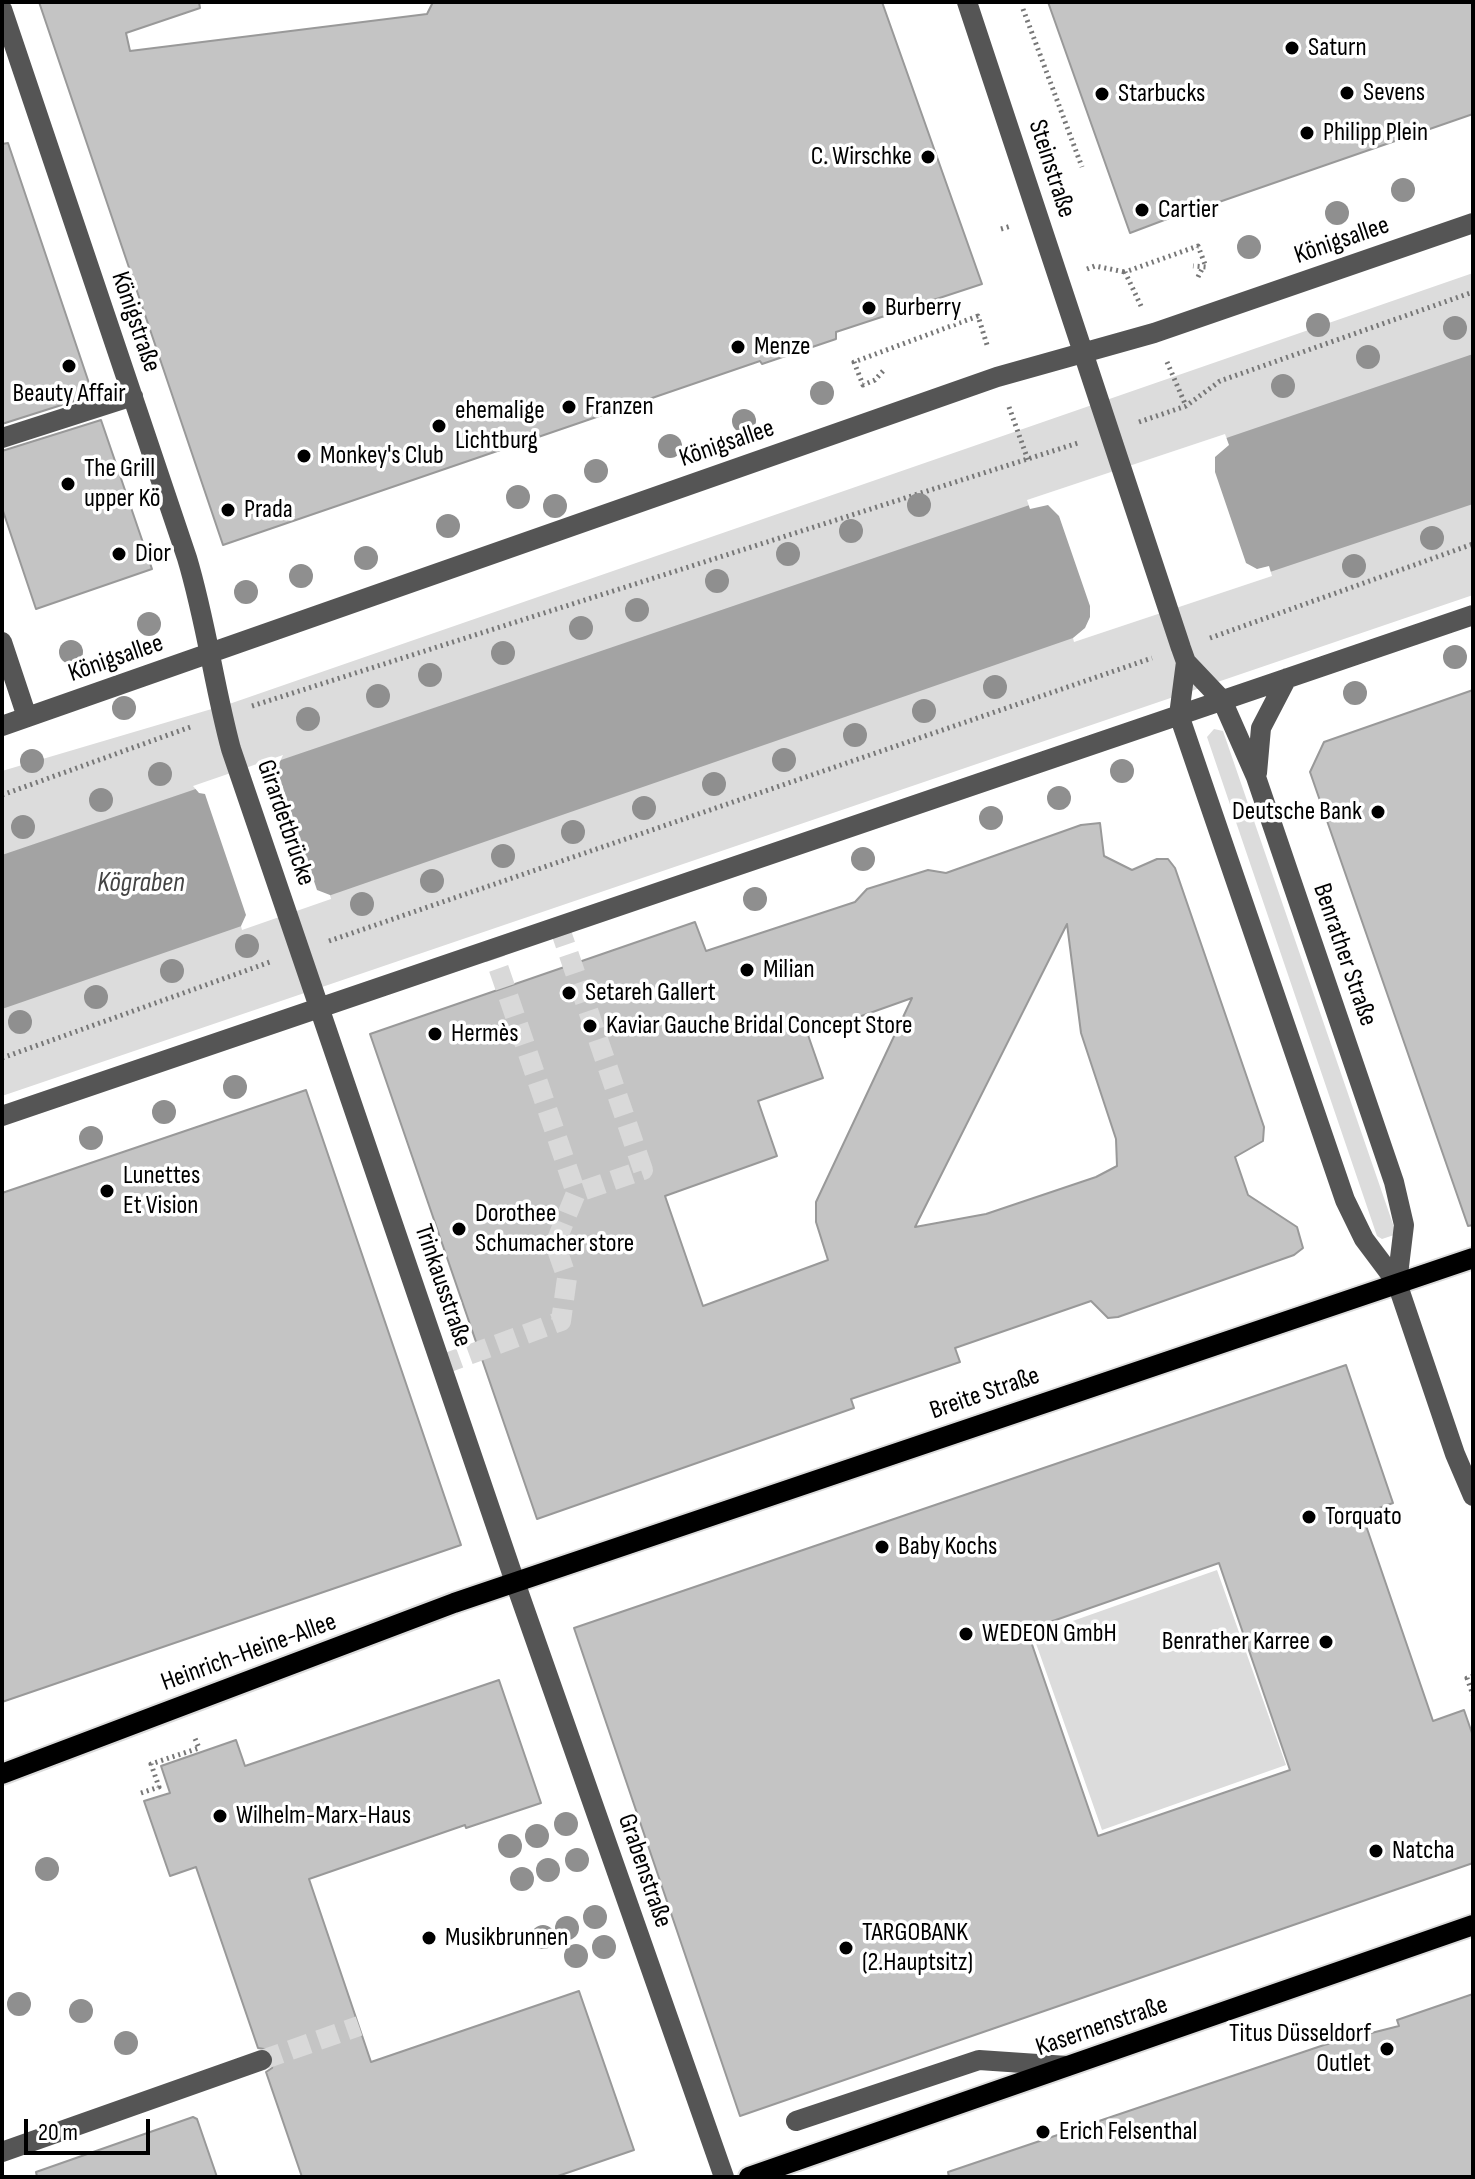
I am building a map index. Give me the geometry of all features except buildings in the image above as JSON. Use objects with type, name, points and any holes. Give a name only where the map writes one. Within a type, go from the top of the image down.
[{"type":"main road","name":"Breite Straße","points":[[515,1582],[1473,1258]]},
{"type":"main road","name":"Heinrich-Heine-Allee","points":[[2,1774],[515,1582]]},
{"type":"main road","name":"Kasernenstraße","points":[[750,2177],[1473,1925]]},
{"type":"street","name":"Steinstraße","points":[[967,2],[1084,354]]},
{"type":"street","name":"Königstraße","points":[[2,9],[195,583],[210,654]]},
{"type":"street","name":"Königsallee","points":[[2,726],[997,377],[1154,333],[1473,223]]},
{"type":"street","name":"Benrather Straße","points":[[1084,354],[1181,648],[1222,700],[1256,777],[1394,1182],[1404,1225],[1397,1283]]},
{"type":"street","points":[[2,438],[133,396]]},
{"type":"street","points":[[2,1116],[1473,615]]},
{"type":"street","points":[[2,642],[27,717]]},
{"type":"street","name":"Benrather Straße","points":[[1181,648],[1179,715],[1345,1200],[1364,1239],[1397,1283],[1455,1454],[1473,1496]]},
{"type":"street","name":"Girardetbrücke","points":[[210,654],[231,749],[321,1007]]},
{"type":"street","points":[[1256,777],[1261,728],[1287,678]]},
{"type":"street","name":"Trinkausstraße","points":[[321,1007],[515,1582]]},
{"type":"street","name":"Grabenstraße","points":[[515,1582],[724,2177]]},
{"type":"street","points":[[2,2152],[262,2060]]},
{"type":"street","points":[[796,2121],[979,2060],[1067,2066]]},
{"type":"path","points":[[1023,9],[1082,167]]},
{"type":"path","points":[[1186,406],[1125,272],[1198,246],[1206,267],[1198,277]]},
{"type":"path","points":[[1193,266],[1202,269]]},
{"type":"path","points":[[2,795],[222,716],[1028,460],[1111,440],[1186,406],[1220,381],[1473,292]]},
{"type":"path","points":[[875,380],[883,371]]},
{"type":"path","points":[[2,1058],[299,944],[1181,648],[1473,544]]},
{"type":"path","points":[[1473,1676],[1467,1678],[1473,1695]]},
{"type":"path","points":[[141,1793],[159,1787],[151,1764],[199,1748],[183,1704]]},
{"type":"shaded area","points":[[1473,273],[1473,595],[2,1096],[2,771],[232,703]]},
{"type":"shaded area","points":[[1214,729],[1223,731],[1395,1230],[1394,1235],[1382,1239],[1377,1236],[1207,737]]},
{"type":"shaded area","points":[[1217,1570],[1286,1765],[1102,1830],[1033,1635]]},
{"type":"water","name":"Kögraben","points":[[1473,354],[1473,504],[1073,638],[2,1009],[2,855]]},
{"type":"pier","points":[[1225,434],[1229,445],[1215,457],[1215,472],[1246,563],[1257,569],[1269,566],[1272,576],[1074,642],[1073,638],[1085,628],[1090,617],[1090,606],[1059,516],[1048,505],[1030,509],[1027,500]]},
{"type":"pier","points":[[283,755],[277,768],[317,890],[330,895],[331,899],[242,930],[246,915],[205,794],[199,793],[193,786]]},
{"type":"tunnel","points":[[559,926],[643,1170],[576,1193]]},
{"type":"tunnel","points":[[441,1365],[561,1321],[567,1278],[555,1244],[576,1193],[492,949]]},
{"type":"tunnel","points":[[262,2060],[359,2026]]},
{"type":"place","name":"Saturn","points":[[1292,48]]},
{"type":"place","name":"Sevens","points":[[1347,93]]},
{"type":"place","name":"Starbucks","points":[[1102,94]]},
{"type":"place","name":"Philipp Plein","points":[[1307,133]]},
{"type":"place","name":"C. Wirschke","points":[[928,157]]},
{"type":"place","name":"Cartier","points":[[1142,210]]},
{"type":"place","name":"Burberry","points":[[869,308]]},
{"type":"place","name":"Menze","points":[[738,347]]},
{"type":"place","name":"Beauty Affair","points":[[69,366]]},
{"type":"place","name":"Franzen","points":[[569,407]]},
{"type":"place","name":"ehemalige Lichtburg","points":[[439,426]]},
{"type":"place","name":"Monkey's Club","points":[[304,456]]},
{"type":"place","name":"The Grill upper Kö","points":[[68,484]]},
{"type":"place","name":"Prada","points":[[228,510]]},
{"type":"place","name":"Dior","points":[[119,554]]},
{"type":"place","name":"Deutsche Bank","points":[[1378,812]]},
{"type":"place","name":"Milian","points":[[747,970]]},
{"type":"place","name":"Setareh Gallert","points":[[569,993]]},
{"type":"place","name":"Kaviar Gauche Bridal Concept Store","points":[[590,1026]]},
{"type":"place","name":"Hermès","points":[[435,1034]]},
{"type":"place","name":"Lunettes Et Vision","points":[[107,1191]]},
{"type":"place","name":"Dorothee Schumacher store","points":[[459,1229]]},
{"type":"place","name":"Torquato","points":[[1309,1517]]},
{"type":"place","name":"Baby Kochs","points":[[882,1547]]},
{"type":"place","name":"WEDEON GmbH","points":[[966,1634]]},
{"type":"place","name":"Benrather Karree","points":[[1326,1642]]},
{"type":"place","name":"Wilhelm-Marx-Haus","points":[[220,1816]]},
{"type":"place","name":"Natcha","points":[[1376,1851]]},
{"type":"place","name":"Musikbrunnen","points":[[429,1938]]},
{"type":"place","name":"TARGOBANK (2.Hauptsitz)","points":[[846,1948]]},
{"type":"place","name":"Titus Düsseldorf Outlet","points":[[1387,2049]]},
{"type":"place","name":"Erich Felsenthal","points":[[1043,2132]]}]
